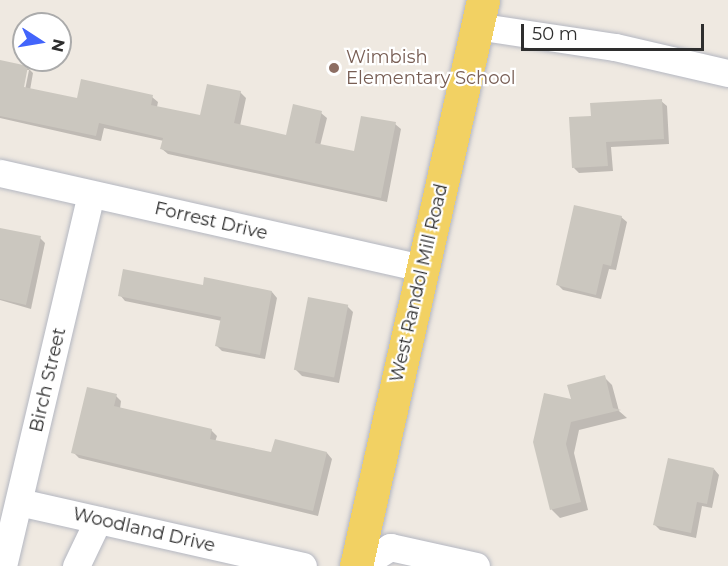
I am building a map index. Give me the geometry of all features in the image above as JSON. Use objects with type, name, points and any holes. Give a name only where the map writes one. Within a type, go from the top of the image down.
[{"type":"main road","name":"West Randol Mill Road","points":[[358,566],[480,13]]},
{"type":"street","points":[[480,13],[728,73]]},
{"type":"street","name":"Forrest Drive","points":[[0,173],[422,268]]},
{"type":"street","name":"Birch Street","points":[[3,566],[92,194]]},
{"type":"street","name":"Woodland Drive","points":[[19,502],[303,566]]},
{"type":"street","points":[[76,566],[98,520]]},
{"type":"street","points":[[358,566],[390,547],[476,566]]},
{"type":"building","points":[[0,60],[12,63],[12,72],[27,72],[24,87],[77,98],[81,79],[153,95],[151,105],[200,115],[207,84],[241,91],[234,123],[286,135],[293,104],[322,111],[315,143],[354,151],[361,116],[396,122],[381,198],[160,149],[163,138],[99,123],[96,136],[0,116]]},
{"type":"building","points":[[662,99],[664,139],[606,142],[608,166],[572,168],[569,117],[591,116],[590,103]]},
{"type":"building","points":[[574,205],[622,216],[611,266],[603,264],[596,295],[556,285]]},
{"type":"building","points":[[0,228],[41,236],[26,305],[0,299]]},
{"type":"building","points":[[123,269],[203,285],[204,277],[272,291],[260,355],[215,346],[221,317],[118,296]]},
{"type":"building","points":[[308,297],[348,305],[334,377],[294,370]]},
{"type":"building","points":[[605,375],[613,408],[621,410],[571,422],[566,444],[581,502],[550,510],[533,442],[544,393],[571,399],[567,385]]},
{"type":"building","points":[[87,387],[117,394],[114,406],[212,429],[210,439],[271,452],[275,439],[327,452],[313,511],[71,453]]},
{"type":"building","points":[[668,458],[714,468],[707,504],[697,502],[691,533],[653,525]]},
{"type":"place","name":"Wimbish Elementary School","points":[[334,68]]}]
